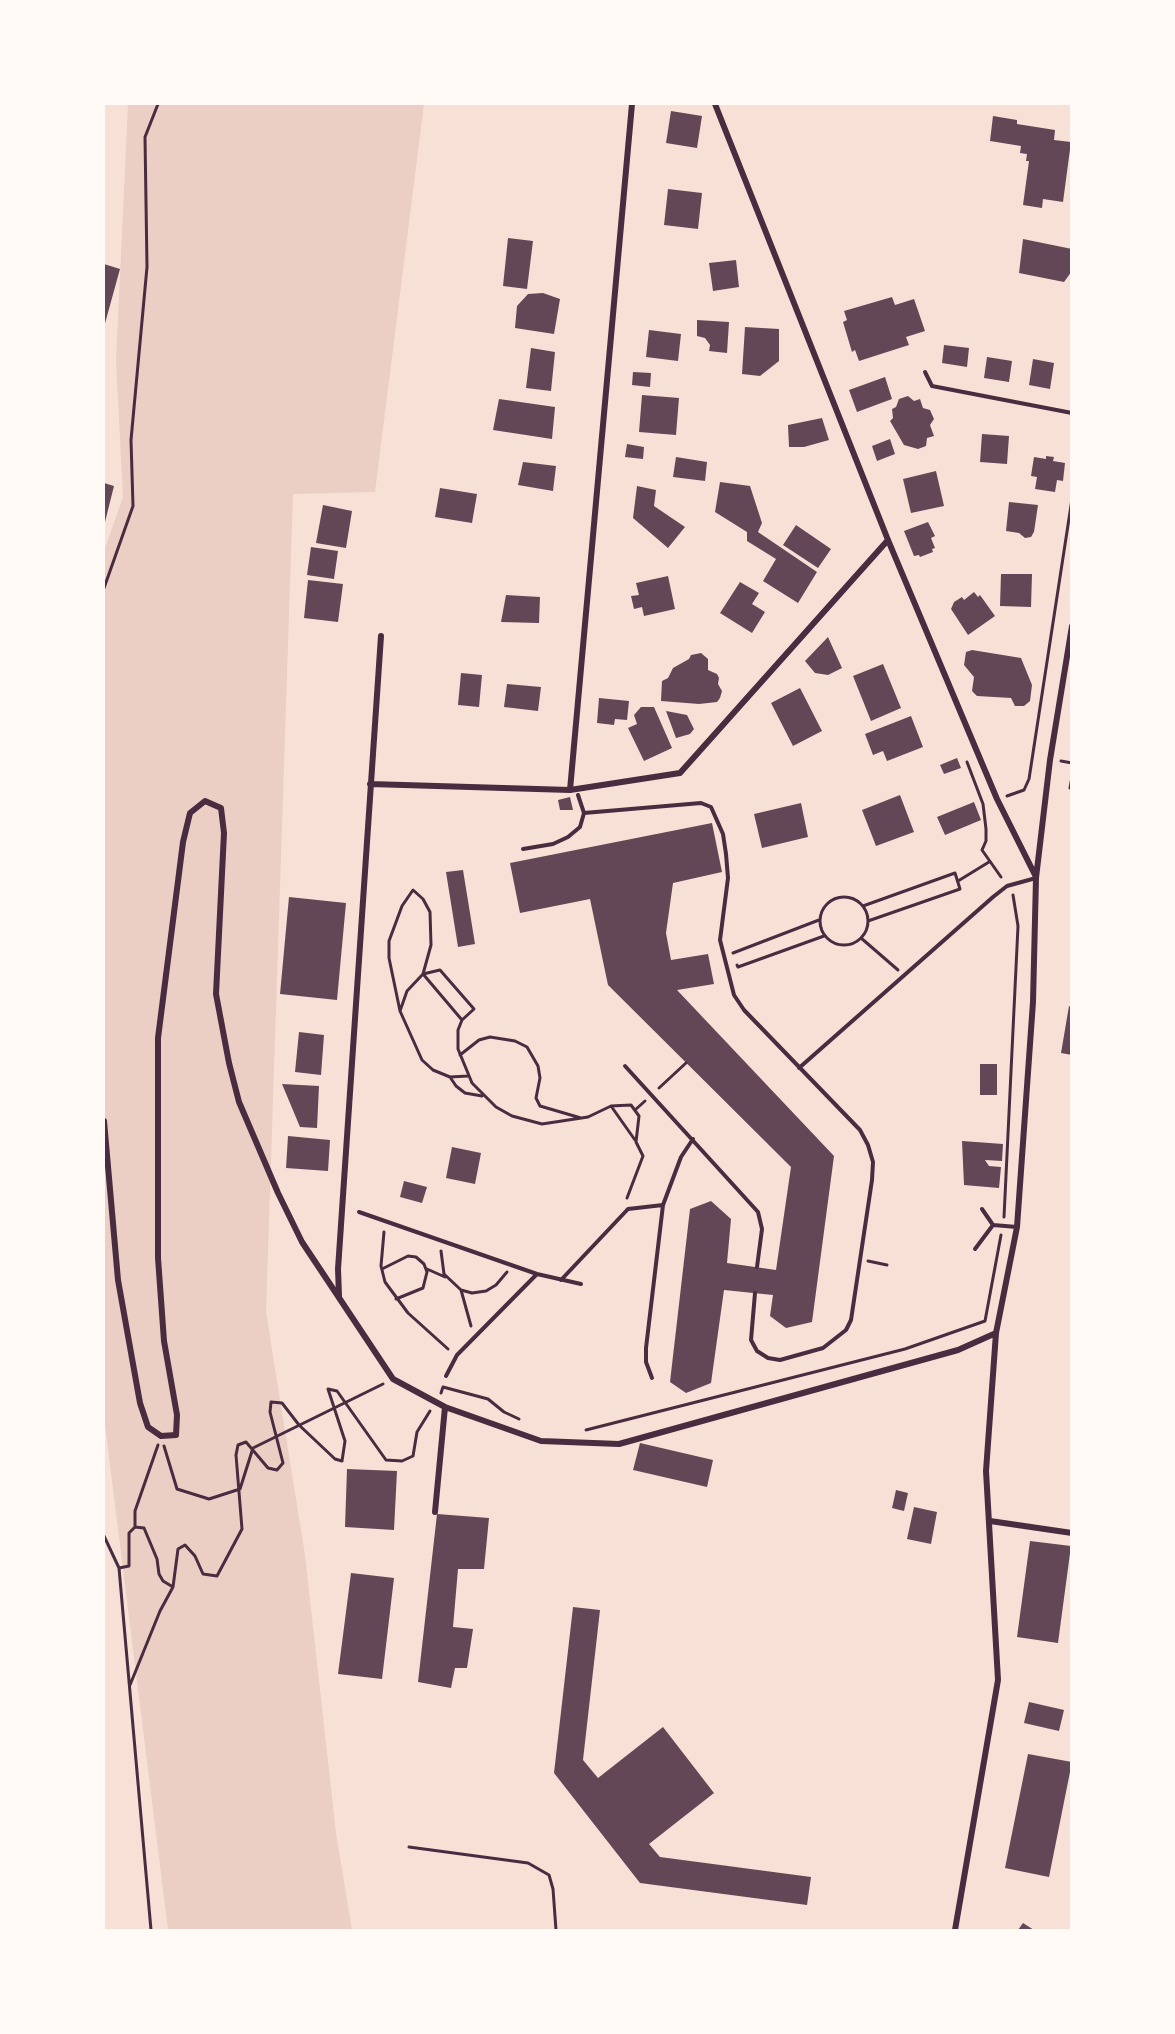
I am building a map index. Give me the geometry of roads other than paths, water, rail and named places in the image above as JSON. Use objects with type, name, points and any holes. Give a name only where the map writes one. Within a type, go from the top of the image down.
[{"type":"street","points":[[570,790],[632,104]]},
{"type":"street","points":[[715,104],[888,540],[997,799],[1036,878]]},
{"type":"street","points":[[370,784],[570,790],[680,773],[888,540]]},
{"type":"street","points":[[955,1930],[998,1680],[986,1471],[996,1332],[1017,1227],[1033,1002],[1036,878],[1050,760],[1071,626]]},
{"type":"street","points":[[339,1297],[338,1269],[381,636]]},
{"type":"street","points":[[104,1121],[118,1280],[140,1403],[148,1427],[161,1436],[176,1435],[177,1415],[164,1341],[158,1258],[158,1038],[183,842],[190,813],[205,801],[221,808],[224,833],[216,994],[229,1064],[239,1102],[302,1242],[393,1379],[445,1407],[540,1441],[620,1444],[958,1350],[996,1332]]},
{"type":"street","points":[[435,1512],[445,1407]]},
{"type":"street","points":[[990,1521],[1071,1533]]},
{"type":"lane","points":[[925,372],[932,386],[1071,413]]},
{"type":"lane","points":[[523,849],[553,844],[568,837],[580,827],[584,813],[578,795]]},
{"type":"lane","points":[[584,813],[701,803],[711,807],[723,834],[726,854],[728,878],[720,940],[734,996],[744,1010],[860,1130],[868,1144],[873,1171],[851,1320],[836,1340],[823,1348],[780,1360],[768,1358],[757,1351],[751,1340],[755,1293]]},
{"type":"lane","points":[[799,1068],[1007,886],[1036,878]]},
{"type":"lane","points":[[625,1066],[758,1212],[762,1229],[757,1268]]},
{"type":"lane","points":[[652,1378],[646,1362],[646,1348],[663,1205],[681,1157],[693,1139]]},
{"type":"lane","points":[[561,1280],[628,1209],[663,1205]]},
{"type":"lane","points":[[982,1209],[993,1225],[1017,1227]]},
{"type":"lane","points":[[359,1212],[537,1274],[581,1284]]},
{"type":"lane","points":[[975,1250],[993,1225]]},
{"type":"lane","points":[[446,1376],[457,1355],[537,1274]]}]
